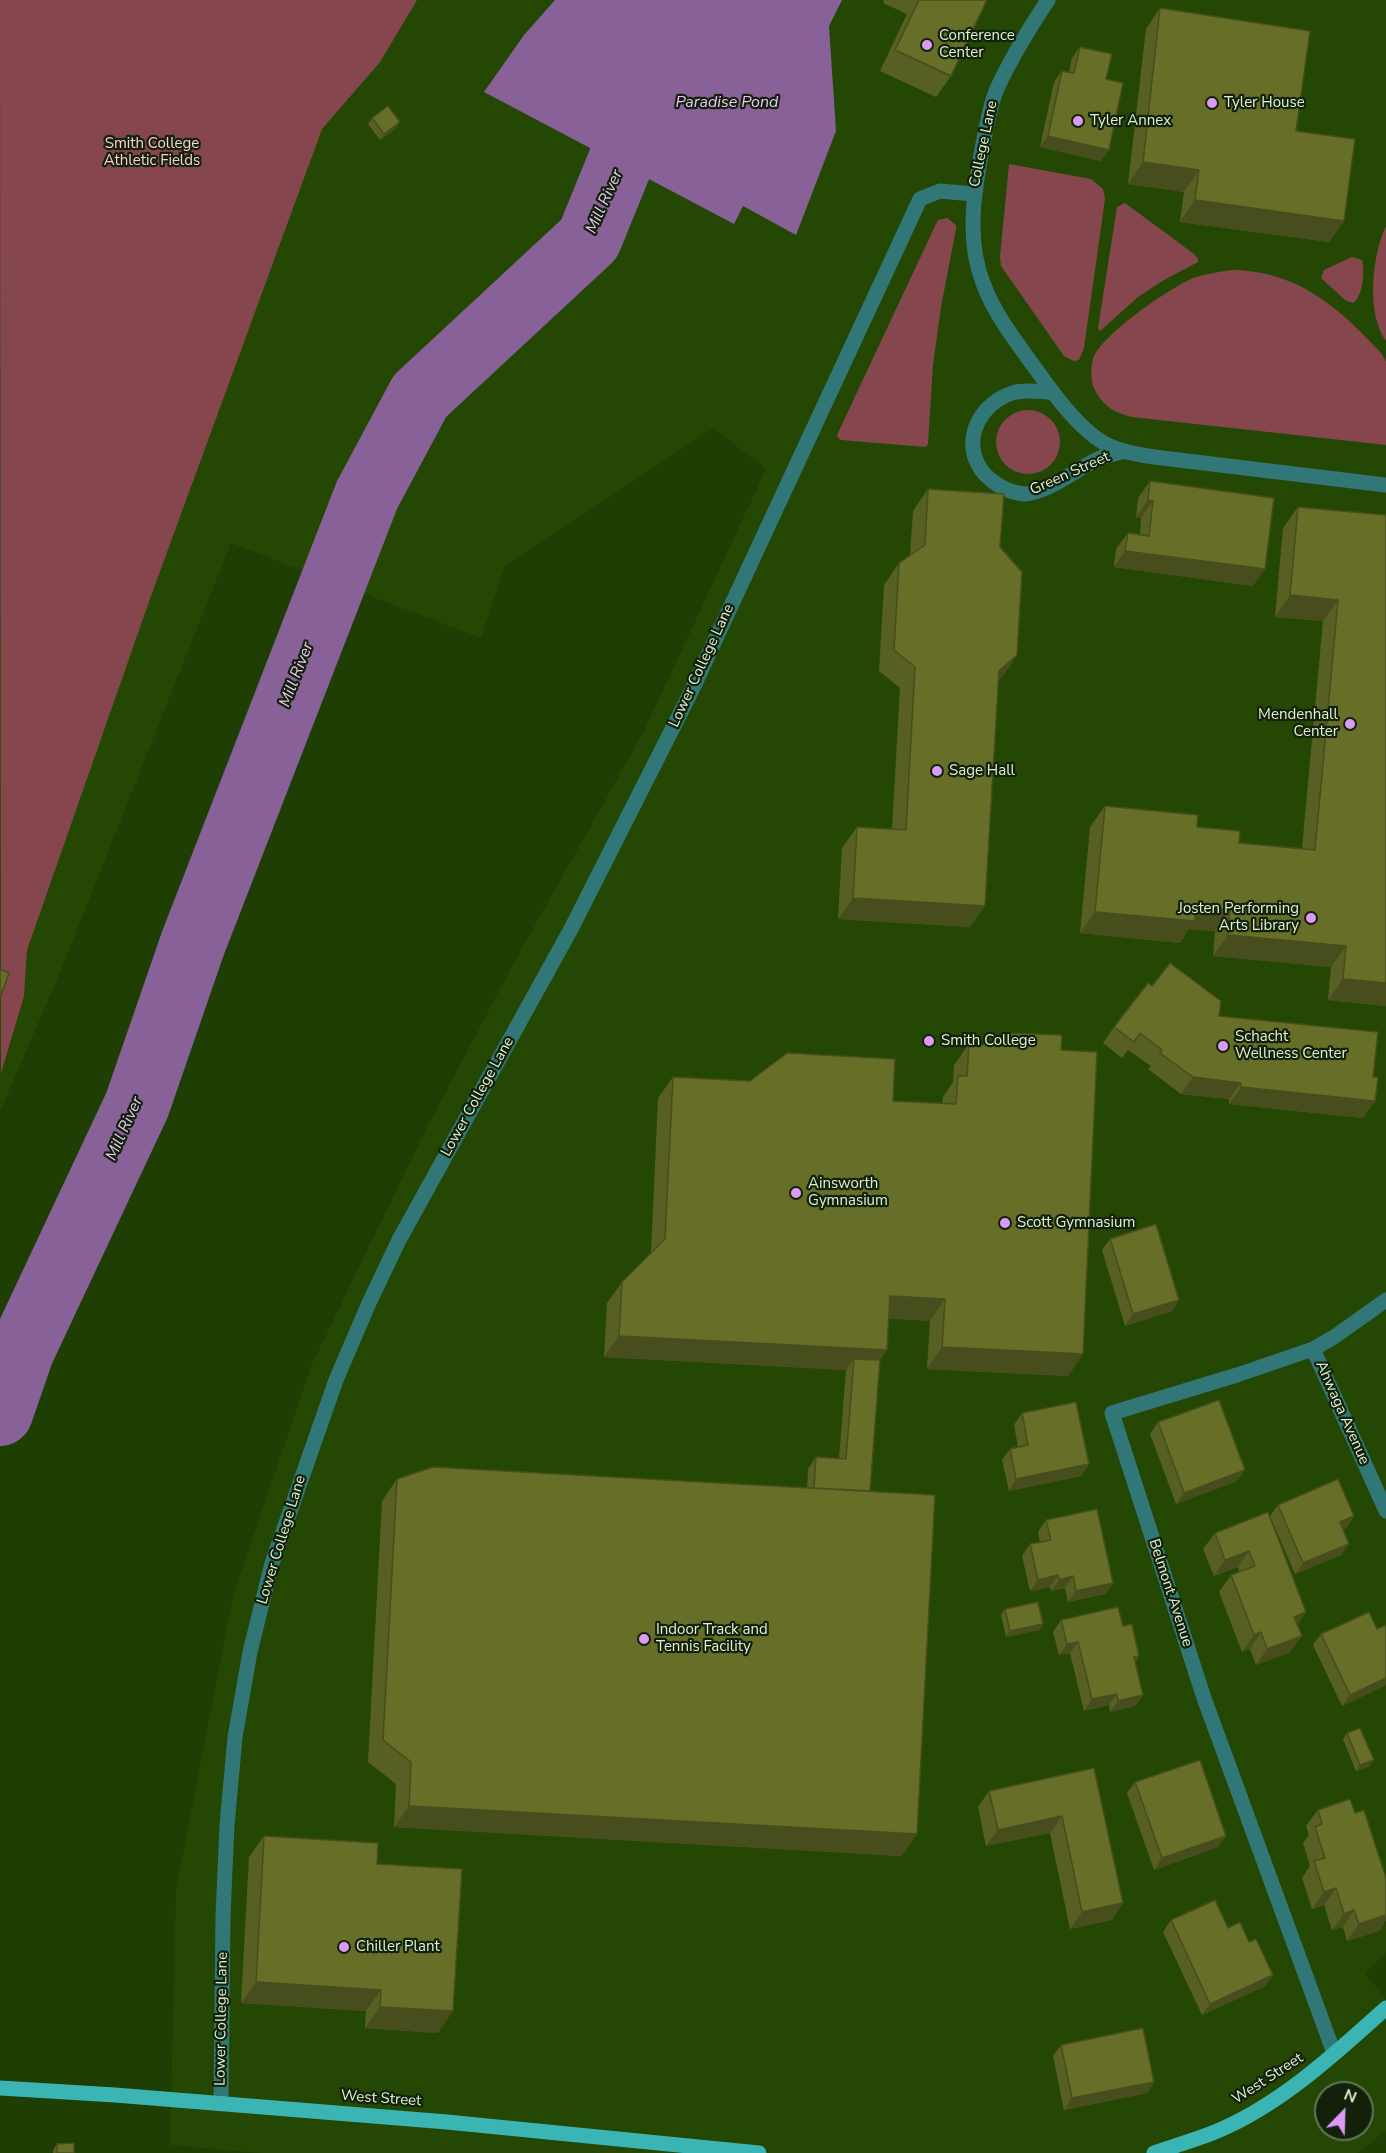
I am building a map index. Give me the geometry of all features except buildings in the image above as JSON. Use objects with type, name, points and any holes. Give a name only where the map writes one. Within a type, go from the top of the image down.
[{"type":"main road","name":"West Street","points":[[1154,2153],[1216,2131],[1251,2113],[1289,2089],[1386,2008]]},
{"type":"main road","name":"West Street","points":[[0,2088],[459,2123],[759,2153]]},
{"type":"street","name":"College Lane","points":[[973,194],[995,93],[1015,53],[1048,0]]},
{"type":"street","name":"Lower College Lane","points":[[221,2104],[223,1904],[235,1737],[250,1652],[272,1563],[336,1380],[399,1240],[571,929],[691,692],[920,199],[940,191],[973,194]]},
{"type":"street","name":"Green Street","points":[[973,194],[974,250],[982,282],[1002,321],[1053,392],[1095,438],[1125,451],[1166,459],[1386,485]]},
{"type":"street","name":"Green Street","points":[[1053,392],[1014,392],[999,399],[986,409],[977,422],[973,453],[977,465],[989,479],[1006,490],[1025,494],[1039,491],[1099,458],[1125,451]]},
{"type":"street","name":"Belmont Avenue","points":[[1334,2053],[1204,1698],[1112,1413],[1313,1349],[1386,1300]]},
{"type":"street","name":"Ahwaga Avenue","points":[[1313,1349],[1386,1511]]},
{"type":"shaded area","name":"Smith College","points":[[0,0],[1386,0],[1386,1952],[1365,1973],[1386,2000],[1386,2131],[1374,2140],[1374,2081],[1314,2081],[1314,2141],[1373,2141],[1357,2153],[260,2153],[170,2145],[176,1890],[233,1596],[312,1364],[425,1131],[516,959],[644,731],[766,469],[714,428],[505,566],[481,638],[231,543],[61,970],[0,1112]]},
{"type":"green space","name":"Smith College Athletic Fields","points":[[0,0],[417,0],[380,62],[322,129],[151,596],[27,950],[24,996],[1,1073]]},
{"type":"green space","points":[[1009,164],[1091,179],[1103,189],[1105,199],[1084,348],[1079,360],[1074,361],[1064,356],[1001,266]]},
{"type":"green space","points":[[1125,203],[1194,254],[1198,262],[1138,297],[1100,331],[1098,328],[1117,207]]},
{"type":"green space","points":[[947,218],[956,225],[956,229],[933,365],[928,444],[926,447],[841,440],[837,435],[936,224],[938,220]]},
{"type":"green space","points":[[1386,226],[1386,341],[1376,316],[1373,284],[1377,252]]},
{"type":"green space","points":[[1352,257],[1362,260],[1363,270],[1361,289],[1353,303],[1345,300],[1321,278],[1324,270]]},
{"type":"green space","points":[[1232,270],[1277,277],[1315,295],[1349,321],[1381,353],[1386,361],[1386,445],[1132,417],[1116,411],[1103,402],[1093,384],[1092,365],[1094,356],[1111,335],[1180,284],[1201,276]]},
{"type":"green space","points":[[1022,410],[1034,410],[1051,419],[1058,430],[1060,442],[1058,454],[1051,465],[1034,474],[1022,474],[1010,469],[1001,460],[996,448],[996,436],[1001,424],[1010,415]]},
{"type":"water","name":"Paradise Pond","points":[[555,0],[842,0],[829,26],[836,131],[796,235],[743,206],[734,224],[484,92],[524,35]]},
{"type":"waterway","name":"Mill River","points":[[0,1413],[21,1352],[137,1105],[193,943],[367,495],[420,396],[589,239],[620,163],[693,0]]},
{"type":"place","name":"Conference Center","points":[[927,45]]},
{"type":"place","name":"Tyler House","points":[[1212,103]]},
{"type":"place","name":"Tyler Annex","points":[[1078,121]]},
{"type":"place","name":"Mendenhall Center","points":[[1350,724]]},
{"type":"place","name":"Sage Hall","points":[[937,771]]},
{"type":"place","name":"Josten Performing Arts Library","points":[[1311,918]]},
{"type":"place","name":"Smith College","points":[[929,1041]]},
{"type":"place","name":"Schacht Wellness Center","points":[[1223,1046]]},
{"type":"place","name":"Ainsworth Gymnasium","points":[[796,1193]]},
{"type":"place","name":"Scott Gymnasium","points":[[1005,1223]]},
{"type":"place","name":"Indoor Track and Tennis Facility","points":[[644,1639]]},
{"type":"place","name":"Chiller Plant","points":[[344,1947]]}]
